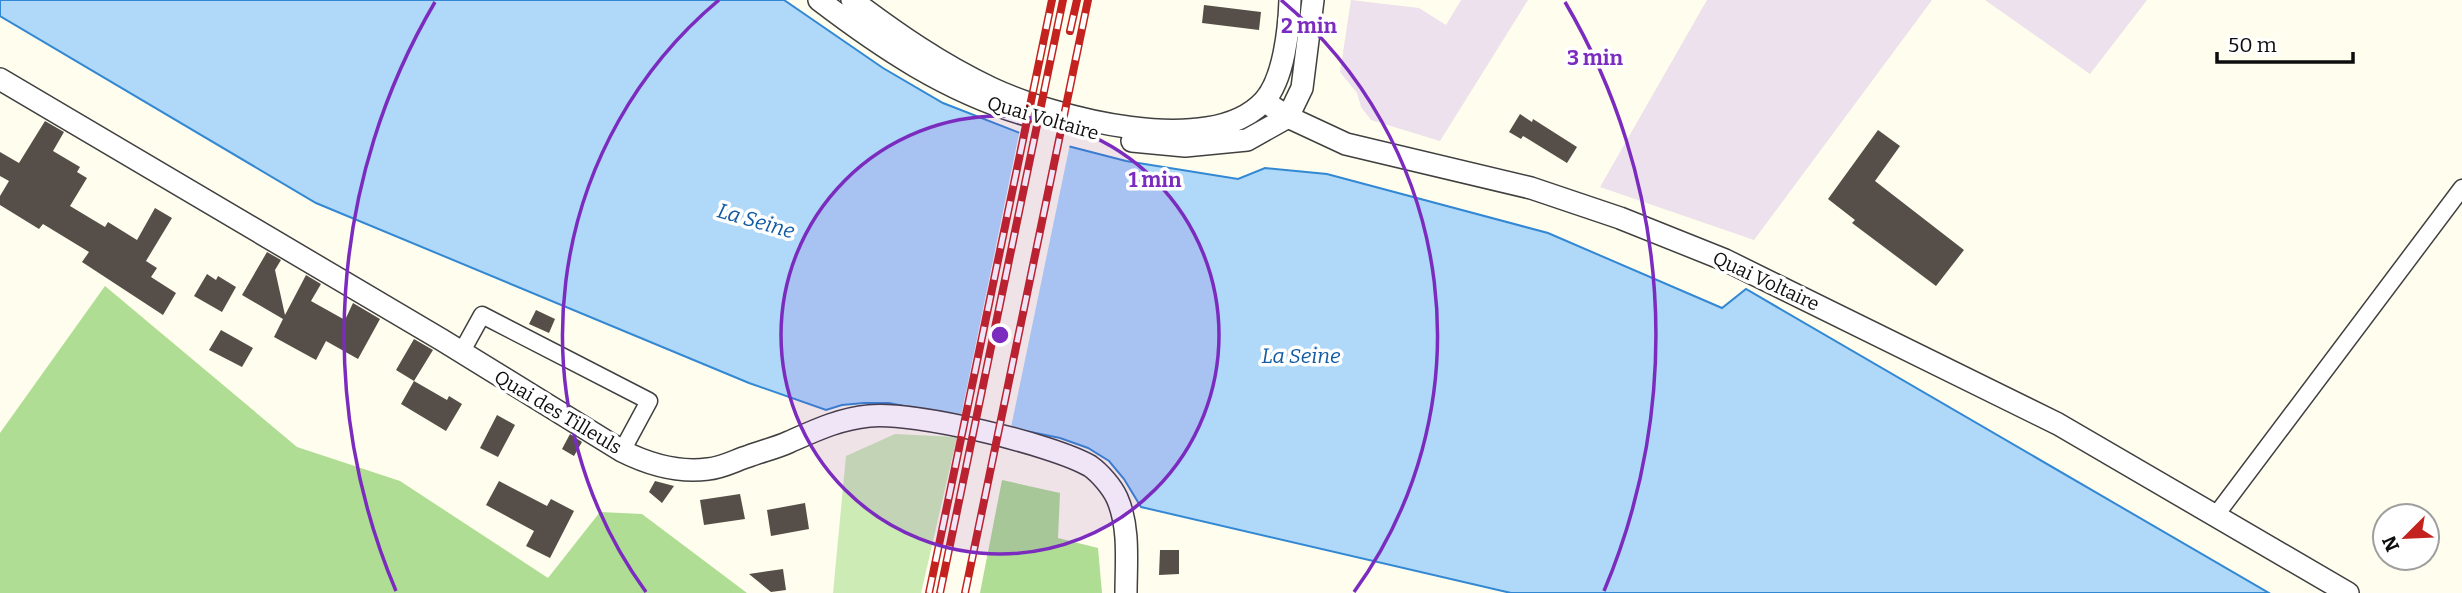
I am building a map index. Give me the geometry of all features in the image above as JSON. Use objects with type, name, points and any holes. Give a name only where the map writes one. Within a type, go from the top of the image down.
[{"type":"street","name":"Quai Voltaire","points":[[819,0],[870,15],[926,74],[995,106],[1075,130],[1136,142],[1185,146],[1247,141],[1288,117]]},
{"type":"street","name":"Quai Voltaire","points":[[852,0],[914,46],[991,88],[1029,103],[1087,119],[1148,130],[1203,130],[1240,119],[1264,101],[1288,117],[1346,144],[1531,188],[1620,218],[1725,260],[2058,424],[2348,593]]},
{"type":"street","points":[[1264,101],[1276,81],[1283,55],[1290,0]]},
{"type":"street","points":[[1288,117],[1302,88],[1313,0]]},
{"type":"street","name":"Quai des Tilleuls","points":[[0,79],[645,463],[680,469],[710,469],[788,443],[837,421],[872,415],[915,419],[985,432],[1065,454],[1093,468],[1117,498],[1126,542],[1126,593]]},
{"type":"street","points":[[2216,515],[2462,188]]},
{"type":"street","points":[[461,353],[482,315],[649,401],[622,451]]},
{"type":"shaded area","points":[[1351,0],[1419,8],[1446,25],[1461,0],[1528,0],[1440,141],[1371,120],[1361,107],[1357,93],[1340,72]]},
{"type":"shaded area","points":[[1707,0],[1932,0],[1754,240],[1600,187]]},
{"type":"shaded area","points":[[1985,0],[2147,0],[2090,74]]},
{"type":"green space","points":[[105,286],[297,447],[400,481],[548,578],[600,512],[642,514],[747,593],[0,593],[0,433]]},
{"type":"green space","points":[[895,434],[957,437],[921,593],[833,593],[846,456]]},
{"type":"green space","points":[[1002,480],[1060,493],[1058,538],[1098,548],[1102,593],[980,593]]},
{"type":"water","name":"La Seine","points":[[0,0],[784,0],[883,68],[943,103],[1025,135],[1126,161],[1238,179],[1265,168],[1327,174],[1548,233],[1722,308],[1746,289],[2269,593],[1511,593],[1141,507],[1109,461],[1088,448],[1060,438],[889,403],[842,405],[826,410],[749,383],[316,203],[0,16]]},
{"type":"pier","points":[[1020,129],[1070,144],[1010,432],[960,421]]},
{"type":"building","points":[[1204,5],[1261,12],[1259,30],[1202,23]]},
{"type":"building","points":[[1520,114],[1532,122],[1533,119],[1577,147],[1567,163],[1523,136],[1521,139],[1509,132]]},
{"type":"building","points":[[45,121],[64,132],[53,151],[80,167],[77,172],[87,178],[70,206],[105,227],[108,222],[137,240],[155,208],[172,218],[146,261],[157,268],[151,277],[176,293],[163,315],[82,262],[89,252],[43,224],[39,229],[0,205],[0,196],[9,181],[0,176],[0,152],[19,163]]},
{"type":"building","points":[[1878,130],[1900,146],[1875,181],[1964,250],[1936,286],[1852,223],[1855,220],[1828,199]]},
{"type":"building","points":[[267,252],[281,260],[275,270],[285,315],[306,275],[321,284],[311,301],[345,320],[353,303],[380,319],[358,359],[326,341],[316,360],[274,337],[283,319],[242,295]]},
{"type":"building","points":[[207,274],[216,280],[218,276],[236,287],[222,312],[194,296]]},
{"type":"building","points":[[536,310],[555,319],[549,333],[529,324]]},
{"type":"building","points":[[221,330],[253,348],[242,367],[209,350]]},
{"type":"building","points":[[414,339],[433,350],[414,381],[396,370]]},
{"type":"building","points":[[414,381],[447,400],[449,396],[462,404],[446,431],[401,404]]},
{"type":"building","points":[[497,415],[515,425],[498,457],[480,448]]},
{"type":"building","points":[[570,434],[582,442],[574,456],[562,449]]},
{"type":"building","points":[[499,481],[547,506],[551,499],[574,511],[550,558],[526,546],[534,531],[486,505]]},
{"type":"building","points":[[655,481],[674,486],[662,503],[649,492]]},
{"type":"building","points":[[740,494],[745,519],[704,525],[700,500]]},
{"type":"building","points":[[805,503],[809,529],[771,536],[767,510]]},
{"type":"building","points":[[1160,550],[1179,550],[1179,574],[1159,575]]},
{"type":"building","points":[[783,569],[786,590],[771,592],[749,574]]},
{"type":"railway","points":[[929,593],[1052,0]]},
{"type":"railway","points":[[940,593],[1063,0]]},
{"type":"railway","points":[[1070,31],[1077,0]]},
{"type":"railway","points":[[965,593],[1088,0]]}]
